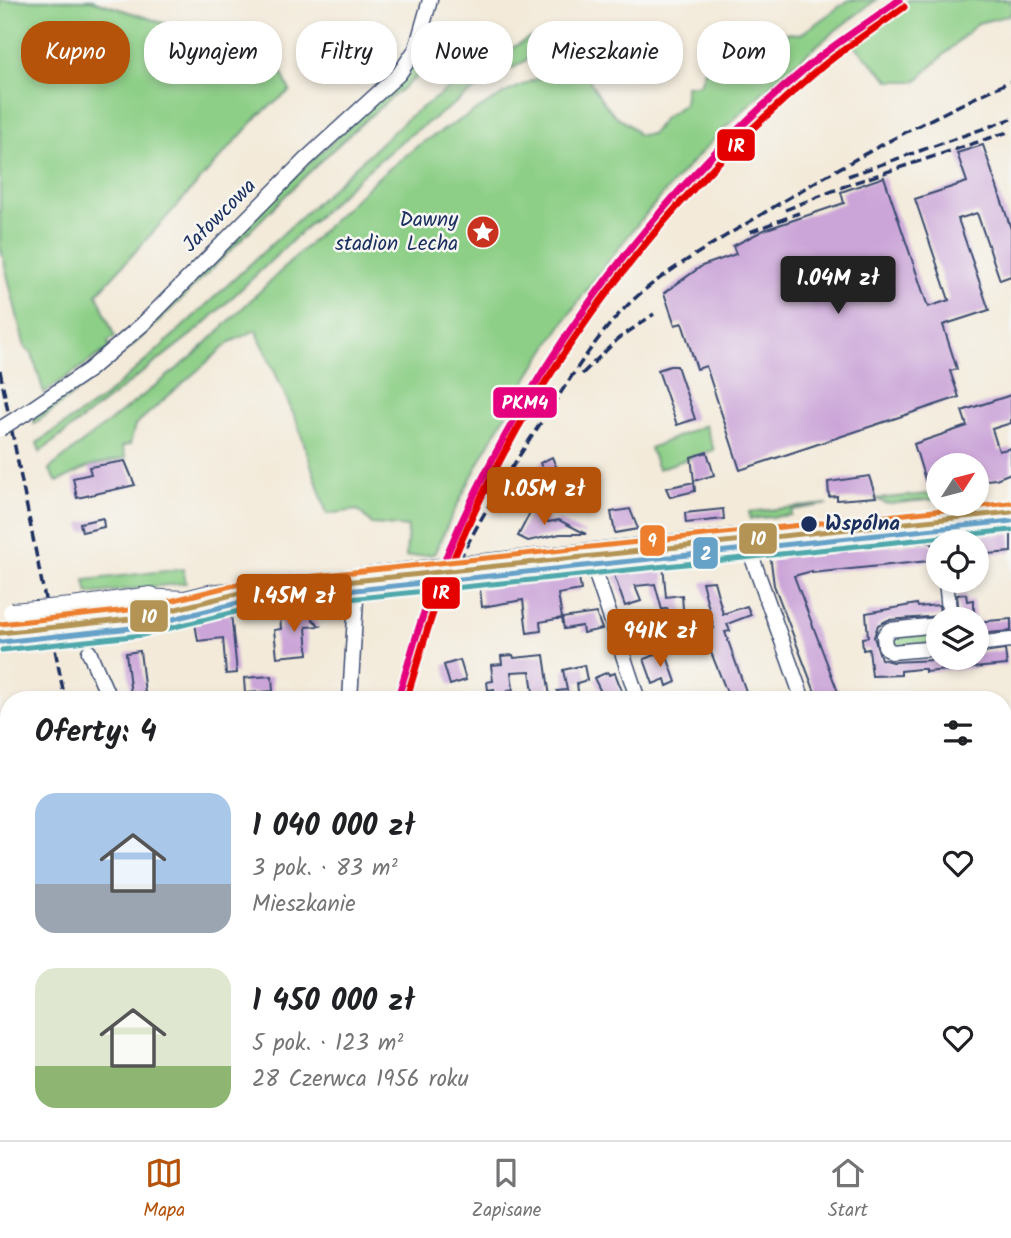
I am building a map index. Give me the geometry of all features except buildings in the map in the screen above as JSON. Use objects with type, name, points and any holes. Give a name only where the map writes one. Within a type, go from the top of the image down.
[{"type":"street","name":"Jałowcowa","points":[[0,429],[47,401],[143,324],[306,159],[399,74],[416,49],[428,1]]},
{"type":"street","points":[[989,511],[1011,509]]},
{"type":"street","points":[[6,613],[142,598],[175,601],[209,594],[463,565],[936,516],[938,530]]},
{"type":"street","points":[[744,535],[800,691]]},
{"type":"street","points":[[589,553],[635,691]]},
{"type":"street","points":[[351,691],[356,598],[353,578]]},
{"type":"street","points":[[926,626],[889,630],[884,636],[885,646],[891,652],[926,649]]},
{"type":"street","points":[[989,643],[1011,640]]},
{"type":"street","points":[[89,652],[106,691]]},
{"type":"green space","points":[[0,0],[92,0],[157,21],[144,21],[144,84],[282,84],[282,73],[290,91],[259,115],[97,294],[115,337],[108,341],[109,348],[44,393],[32,353],[25,348],[0,245]]},
{"type":"green space","points":[[849,0],[876,0],[790,69],[790,33],[801,34]]},
{"type":"green space","points":[[909,0],[1011,0],[1011,15],[978,23],[916,81],[890,81],[850,41]]},
{"type":"green space","points":[[527,40],[527,60],[513,68],[513,47]]},
{"type":"green space","points":[[411,67],[411,82],[320,162],[133,345],[34,424],[34,415],[43,411]]},
{"type":"green space","points":[[527,83],[592,84],[613,113],[638,135],[652,134],[664,118],[684,104],[686,86],[774,84],[738,116],[676,180],[619,248],[566,319],[518,395],[474,473],[434,554],[406,557],[408,527],[372,524],[358,510],[327,514],[297,422],[256,330],[230,342],[135,425],[130,444],[122,447],[126,458],[90,466],[57,482],[49,469],[192,357],[375,180],[420,144],[507,92]]},
{"type":"green space","points":[[455,84],[486,84],[403,140],[354,182],[201,327],[40,452],[37,443],[103,398],[150,357],[410,116]]},
{"type":"green space","points":[[705,425],[714,450],[658,469],[650,448]]},
{"type":"green space","points":[[926,494],[926,500],[887,504],[876,499]]},
{"type":"green space","points":[[828,504],[792,510],[791,515],[750,519],[749,512]]},
{"type":"green space","points":[[183,569],[186,583],[88,594],[85,580]]},
{"type":"green space","points":[[926,631],[926,644],[891,648],[889,635]]},
{"type":"railway","points":[[408,691],[431,621],[487,509],[574,372],[620,313],[647,288],[674,269],[790,197],[914,128],[1011,81]]},
{"type":"railway","points":[[848,176],[1011,119]]},
{"type":"railway","points":[[785,210],[850,184],[1011,131]]},
{"type":"railway","points":[[750,232],[799,213]]},
{"type":"railway","points":[[582,374],[618,339],[654,314]]},
{"type":"railway","points":[[0,371],[63,691]]},
{"type":"transit line","name":"PKM4","points":[[400,691],[424,611],[461,523],[498,448],[540,376],[587,306],[692,176],[751,117],[813,62],[899,0]]},
{"type":"transit line","name":"IR","points":[[409,691],[436,604],[467,528],[504,453],[546,381],[592,312],[698,184],[757,125],[828,62],[904,7]]},
{"type":"transit line","name":"9","points":[[0,624],[138,609],[239,584],[1010,503]]},
{"type":"transit line","name":"10","points":[[0,633],[140,618],[240,593],[1011,512]]},
{"type":"transit line","name":"2","points":[[1,642],[141,627],[242,602],[1011,521]]},
{"type":"transit line","points":[[2,650],[142,635],[243,610],[1011,530]]},
{"type":"place","name":"Dawny stadion Lecha","points":[[483,232]]},
{"type":"place","name":"Wspólna","points":[[809,524]]}]
